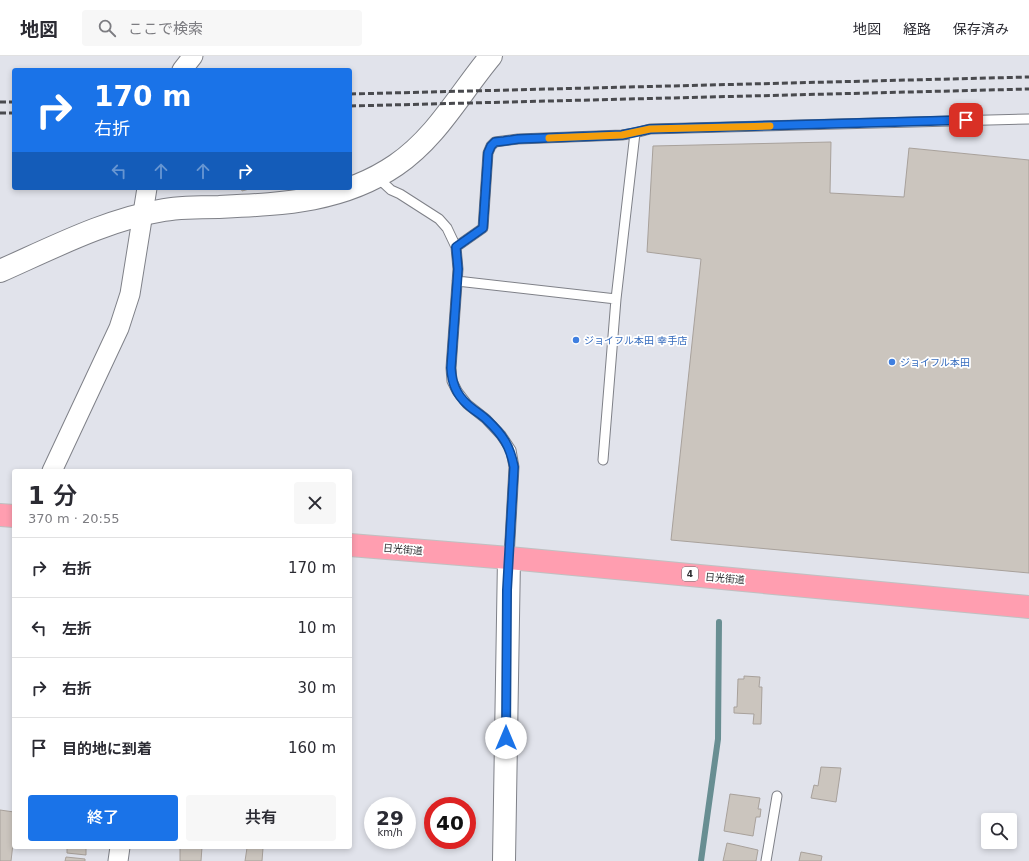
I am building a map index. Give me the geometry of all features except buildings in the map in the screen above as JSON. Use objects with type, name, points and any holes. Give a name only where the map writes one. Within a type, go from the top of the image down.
[{"type":"highway","points":[[0,515],[12,516]]},
{"type":"highway","name":"日光街道","points":[[352,545],[1029,606]]},
{"type":"street","points":[[184,68],[193,56]]},
{"type":"street","points":[[352,188],[376,177],[396,165],[418,148],[437,128],[456,104],[463,91],[491,56]]},
{"type":"street","points":[[53,469],[119,328],[130,294],[147,190]]},
{"type":"street","points":[[0,271],[113,223],[143,214],[166,210],[274,204],[311,199],[346,190]]},
{"type":"street","points":[[504,861],[508,558]]},
{"type":"street","points":[[118,861],[120,849]]},
{"type":"lane","points":[[456,247],[483,228],[488,153],[491,146],[495,142],[518,139],[622,135],[650,129],[1029,119]]},
{"type":"lane","points":[[603,460],[616,299],[635,133]]},
{"type":"lane","points":[[376,177],[391,190],[400,194],[439,219],[447,228],[456,247],[458,269],[451,368],[452,381],[457,392],[467,404],[486,419],[501,435],[510,450],[514,467],[508,558]]},
{"type":"lane","points":[[457,281],[616,299]]},
{"type":"lane","points":[[766,861],[777,796]]},
{"type":"waterway","points":[[701,861],[718,739],[719,622]]},
{"type":"railway","points":[[352,94],[1029,77]]},
{"type":"railway","points":[[352,106],[1029,89]]},
{"type":"railway","points":[[0,102],[12,102]]},
{"type":"railway","points":[[0,113],[12,113]]},
{"type":"slow traffic","points":[[549,138],[622,135],[650,129],[770,126]]},
{"type":"place","name":"ジョイフル本田 幸手店","points":[[576,340]]},
{"type":"place","name":"ジョイフル本田","points":[[892,362]]},
{"type":"route","points":[[506,738],[507,590],[514,467],[510,450],[501,435],[486,419],[467,404],[457,392],[452,381],[451,368],[458,269],[456,247],[483,228],[488,153],[491,146],[495,142],[518,139],[622,135],[650,129],[966,120]]}]
